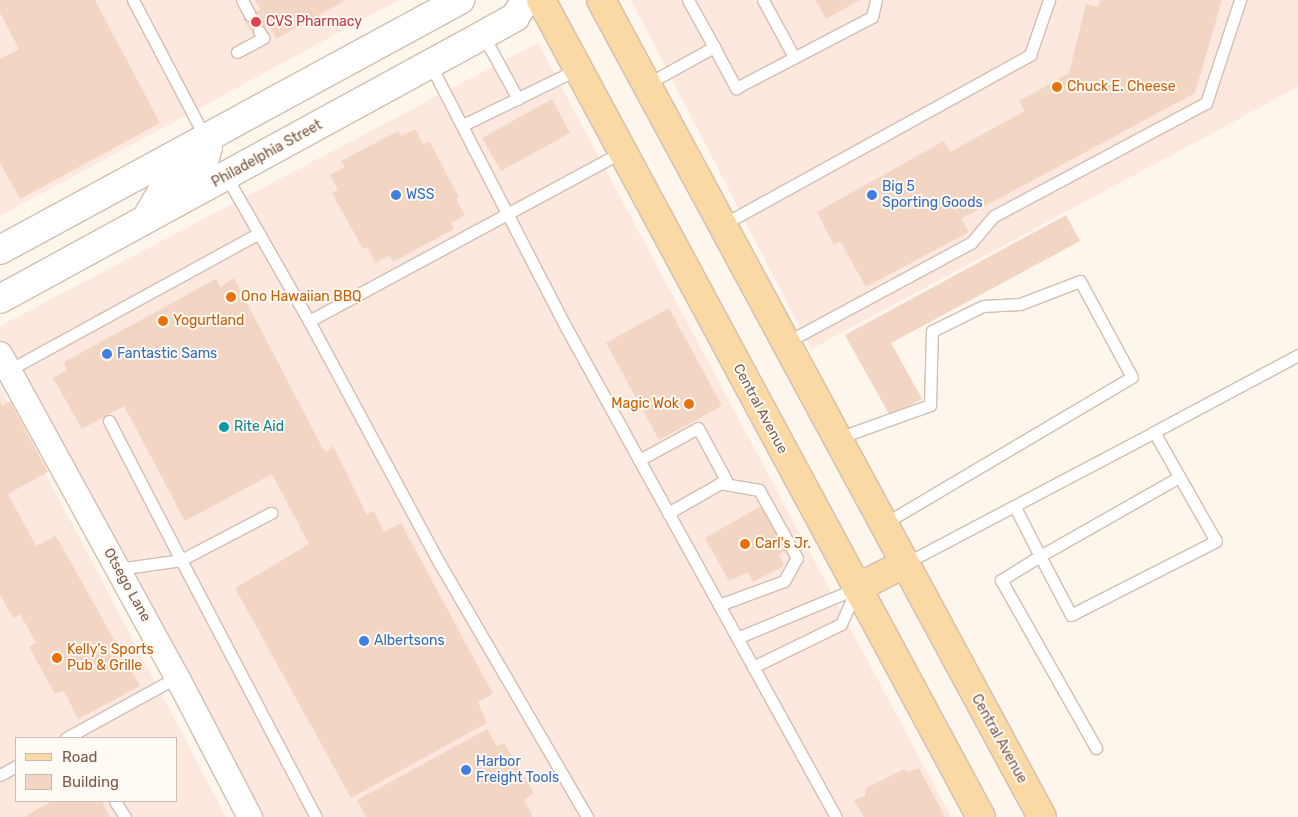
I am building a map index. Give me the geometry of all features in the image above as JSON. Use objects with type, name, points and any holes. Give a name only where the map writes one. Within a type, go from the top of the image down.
[{"type":"main road","points":[[2,243],[206,139],[460,0]]},
{"type":"main road","name":"Philadelphia Street","points":[[0,299],[483,36],[515,17],[526,0]]},
{"type":"main road","name":"Central Avenue","points":[[541,0],[981,817]]},
{"type":"main road","name":"Central Avenue","points":[[602,0],[904,564],[1042,817]]},
{"type":"main road","points":[[145,220],[166,186],[196,169],[205,158],[208,148],[206,139]]},
{"type":"main road","points":[[857,588],[904,564]]},
{"type":"street","name":"Otsego Lane","points":[[4,362],[178,676],[250,817]]},
{"type":"lane","points":[[133,0],[206,139]]},
{"type":"lane","points":[[242,0],[250,15]]},
{"type":"lane","points":[[688,0],[736,88],[872,17],[876,0]]},
{"type":"lane","points":[[763,0],[794,57]]},
{"type":"lane","points":[[722,225],[1030,55],[1049,0]]},
{"type":"lane","points":[[786,343],[971,243],[994,216],[1206,103],[1240,0]]},
{"type":"lane","points":[[237,52],[263,38],[259,31]]},
{"type":"lane","points":[[483,36],[518,99]]},
{"type":"lane","points":[[647,84],[714,47]]},
{"type":"lane","points":[[430,64],[639,460],[836,817]]},
{"type":"lane","points":[[463,126],[578,69]]},
{"type":"lane","points":[[310,321],[623,152]]},
{"type":"lane","points":[[226,176],[310,321],[440,564],[587,817]]},
{"type":"lane","points":[[4,362],[259,233]]},
{"type":"lane","points":[[837,438],[894,421],[930,405],[932,331],[983,306],[1020,304],[1080,281],[1132,377],[883,524]]},
{"type":"lane","points":[[904,564],[1015,507],[1298,355]]},
{"type":"lane","points":[[109,421],[316,817]]},
{"type":"lane","points":[[639,460],[698,428],[726,480],[668,513]]},
{"type":"lane","points":[[1015,507],[1071,615],[1216,541],[1154,432]]},
{"type":"lane","points":[[1096,748],[1001,580],[1179,477]]},
{"type":"lane","points":[[719,605],[784,580],[797,558],[759,490],[720,483]]},
{"type":"lane","points":[[118,569],[181,560],[271,513]]},
{"type":"lane","points":[[737,638],[857,588]]},
{"type":"lane","points":[[753,667],[842,624],[857,588]]},
{"type":"lane","points":[[74,736],[178,676]]},
{"type":"lane","points":[[0,775],[15,767]]},
{"type":"lane","points":[[116,802],[125,817]]},
{"type":"shaded area","points":[[0,0],[399,0],[0,216]]},
{"type":"shaded area","points":[[631,0],[1298,0],[1298,87],[811,349]]},
{"type":"shaded area","points":[[538,43],[951,817],[255,817],[0,370],[0,326]]},
{"type":"shaded area","points":[[0,387],[226,817],[0,817]]},
{"type":"building","points":[[0,0],[95,0],[160,123],[20,199],[0,163],[0,59],[19,49],[0,13]]},
{"type":"building","name":"CVS Pharmacy","points":[[255,0],[346,0],[276,39],[269,25],[253,34],[243,19],[260,9]]},
{"type":"building","points":[[816,0],[860,0],[826,19]]},
{"type":"building","points":[[1100,0],[1222,0],[1195,93],[961,219],[969,232],[866,287],[840,241],[834,245],[817,212],[944,141],[950,152],[1025,111],[1019,101],[1069,73],[1086,4],[1098,7]]},
{"type":"building","points":[[552,99],[570,133],[501,171],[482,138]]},
{"type":"building","name":"WSS","points":[[415,129],[423,144],[429,141],[459,197],[456,199],[465,215],[451,223],[454,229],[393,262],[390,255],[376,263],[367,247],[363,249],[332,193],[338,190],[330,175],[345,167],[341,161],[398,131],[401,136]]},
{"type":"building","points":[[1066,215],[1080,241],[891,343],[922,399],[890,416],[845,335]]},
{"type":"building","points":[[234,278],[322,447],[326,452],[333,446],[367,515],[374,511],[384,532],[401,523],[493,694],[478,702],[487,723],[351,798],[235,588],[309,544],[272,474],[185,521],[124,406],[82,429],[53,378],[67,370],[64,362],[216,279],[221,287]]},
{"type":"building","points":[[669,308],[722,406],[659,440],[606,343]]},
{"type":"building","points":[[0,401],[2,406],[10,401],[48,472],[8,494],[36,546],[56,536],[140,686],[78,719],[64,691],[55,694],[29,647],[36,643],[20,614],[13,618],[0,594]]},
{"type":"building","name":"Carl's Jr.","points":[[761,506],[786,551],[779,554],[784,566],[753,582],[748,572],[729,581],[705,538]]},
{"type":"building","name":"Harbor Freight Tools","points":[[487,729],[497,746],[504,743],[534,793],[524,800],[533,817],[366,817],[357,800]]},
{"type":"building","points":[[919,768],[945,817],[864,817],[854,800],[865,796],[865,789],[904,769],[908,772]]},
{"type":"building","points":[[50,802],[102,802],[110,817],[24,817]]},
{"type":"place","name":"CVS Pharmacy","points":[[256,22]]},
{"type":"place","name":"Chuck E. Cheese","points":[[1057,87]]},
{"type":"place","name":"WSS","points":[[396,195]]},
{"type":"place","name":"Big 5 Sporting Goods","points":[[872,195]]},
{"type":"place","name":"Ono Hawaiian BBQ","points":[[231,297]]},
{"type":"place","name":"Yogurtland","points":[[163,321]]},
{"type":"place","name":"Fantastic Sams","points":[[107,354]]},
{"type":"place","name":"Magic Wok","points":[[689,404]]},
{"type":"place","name":"Rite Aid","points":[[224,427]]},
{"type":"place","name":"Carl's Jr.","points":[[745,544]]},
{"type":"place","name":"Albertsons","points":[[364,641]]},
{"type":"place","name":"Kelly’s Sports Pub & Grille","points":[[57,658]]},
{"type":"place","name":"Harbor Freight Tools","points":[[466,770]]}]
